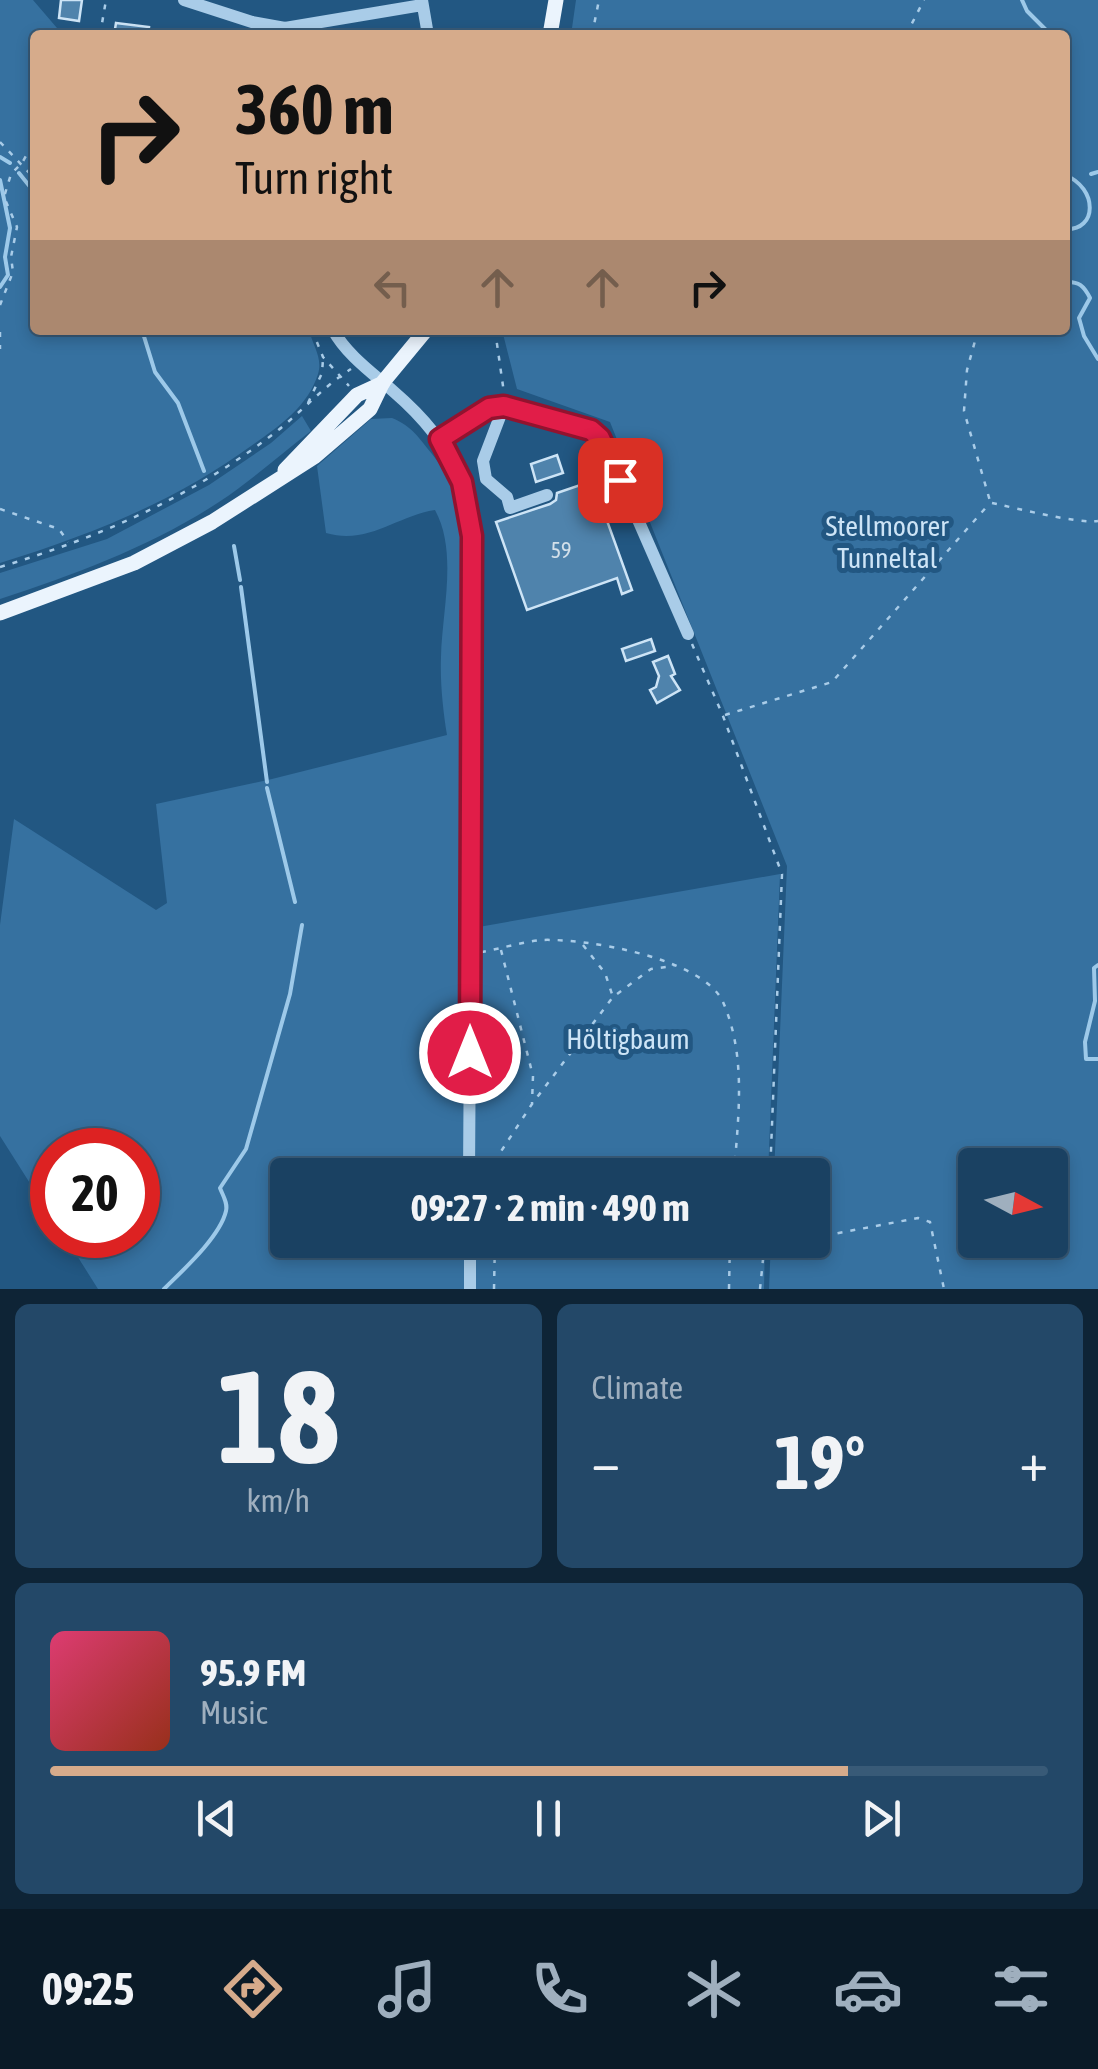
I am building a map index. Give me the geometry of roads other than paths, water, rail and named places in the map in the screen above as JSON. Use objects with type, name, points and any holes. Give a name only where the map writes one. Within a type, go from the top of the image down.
[{"type":"main road","points":[[551,30],[556,0]]},
{"type":"main road","points":[[0,613],[134,563],[212,522],[314,458],[370,409],[383,382],[422,335]]},
{"type":"main road","points":[[280,476],[357,396],[383,382]]},
{"type":"street","points":[[184,0],[252,22],[285,28],[422,2],[427,30]]},
{"type":"street","points":[[336,335],[346,350],[413,408],[440,439],[462,482],[472,536],[470,1158]]},
{"type":"street","points":[[440,439],[489,408],[504,406],[591,430],[600,438],[688,634]]},
{"type":"street","points":[[504,406],[484,462],[486,479],[507,496],[510,508],[548,495]]},
{"type":"street","points":[[470,1258],[470,1289]]},
{"type":"waterway","points":[[1022,0],[1046,30]]},
{"type":"waterway","points":[[0,157],[10,163]]},
{"type":"waterway","points":[[1091,174],[1098,172]]},
{"type":"waterway","points":[[19,173],[30,187]]},
{"type":"waterway","points":[[1070,178],[1084,189],[1090,208],[1084,223],[1070,229]]},
{"type":"waterway","points":[[0,180],[10,228],[5,257],[8,275],[0,287]]},
{"type":"waterway","points":[[1070,282],[1080,285],[1090,298],[1079,318],[1084,336],[1098,359]]},
{"type":"waterway","points":[[144,335],[155,372],[178,403],[204,471]]},
{"type":"waterway","points":[[234,546],[240,580]]},
{"type":"waterway","points":[[241,587],[267,782]]},
{"type":"waterway","points":[[267,788],[295,902]]},
{"type":"waterway","points":[[164,1289],[200,1253],[226,1211],[220,1188],[246,1149],[290,994],[302,925]]},
{"type":"waterway","points":[[1098,965],[1094,968],[1095,1001],[1085,1042],[1086,1059],[1098,1059]]},
{"type":"park label","name":"Stellmoorer Tunneltal","points":[[887,542]]},
{"type":"park label","name":"Höltigbaum","points":[[628,1039]]}]
